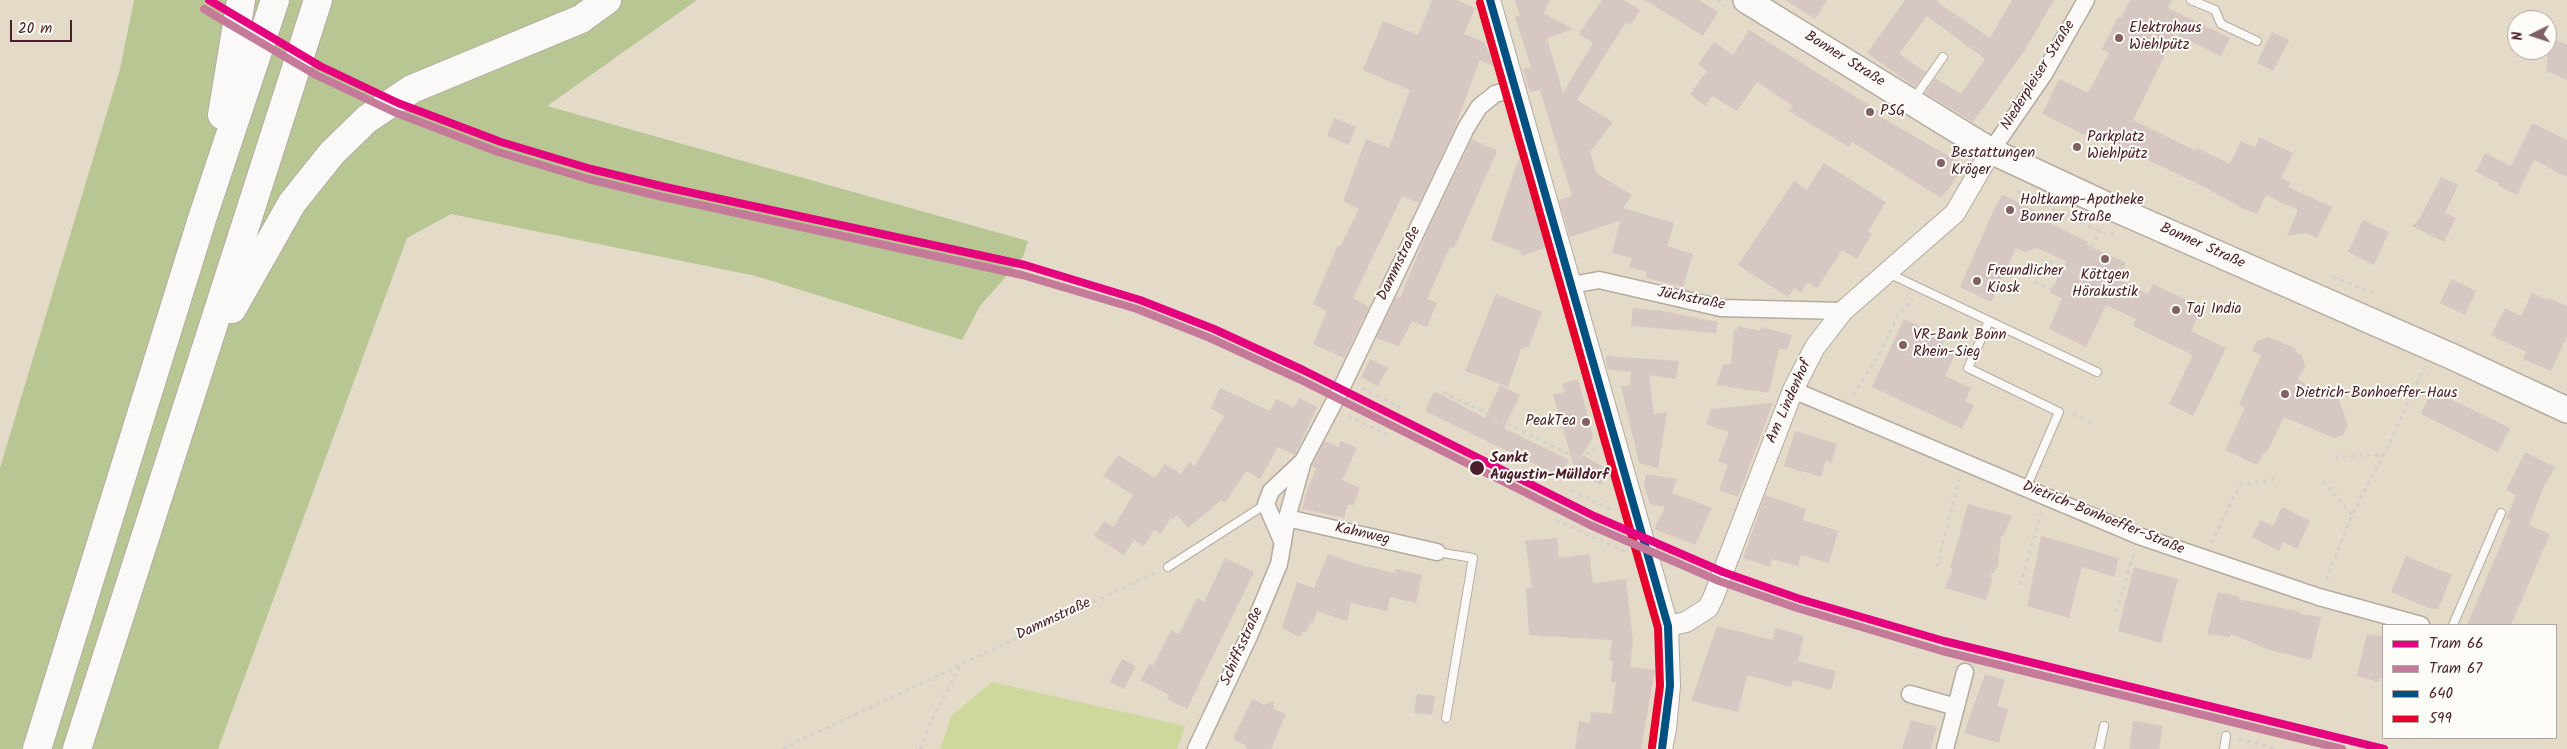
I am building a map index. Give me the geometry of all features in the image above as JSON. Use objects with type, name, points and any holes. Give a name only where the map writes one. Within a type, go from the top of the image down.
[{"type":"highway","points":[[202,219],[228,88],[241,0]]},
{"type":"highway","points":[[37,749],[202,219],[275,0]]},
{"type":"highway","points":[[78,749],[318,0]]},
{"type":"highway","points":[[200,369],[292,203],[332,153],[367,119],[412,89],[581,18],[607,0]]},
{"type":"main road","name":"Bonner Straße","points":[[1746,0],[1991,151],[2120,211],[2432,348],[2567,410]]},
{"type":"street","points":[[1490,0],[1517,88],[1668,626],[1670,686],[1666,730],[1662,749]]},
{"type":"street","name":"Niederpleiser Straße","points":[[1991,151],[2044,74],[2086,0]]},
{"type":"street","name":"Dammstraße","points":[[1287,518],[1303,461],[1337,397],[1466,128],[1479,107],[1495,94],[1517,88]]},
{"type":"street","name":"Am Lindenhof","points":[[1668,626],[1686,622],[1708,608],[1714,598],[1792,390],[1815,347],[1843,311],[1955,213],[1991,151]]},
{"type":"street","name":"Jüchstraße","points":[[1572,285],[1599,280],[1721,308],[1843,311]]},
{"type":"street","name":"Dietrich-Bonhoeffer-Straße","points":[[1792,390],[2140,536],[2319,597],[2417,624]]},
{"type":"street","name":"Dammstraße","points":[[1266,504],[1271,491],[1303,461]]},
{"type":"street","points":[[1266,504],[1283,543]]},
{"type":"street","name":"Schiffsstraße","points":[[1200,748],[1279,564],[1287,518]]},
{"type":"street","name":"Kahnweg","points":[[1287,518],[1437,552]]},
{"type":"street","points":[[1945,749],[1965,672]]},
{"type":"street","points":[[1910,694],[1956,707]]},
{"type":"lane","points":[[2191,0],[2215,10],[2221,24],[2257,41]]},
{"type":"lane","points":[[1912,102],[1943,57]]},
{"type":"lane","points":[[1888,273],[2097,372]]},
{"type":"lane","points":[[1989,321],[1968,368],[2059,412],[2026,488]]},
{"type":"lane","name":"Dammstraße","points":[[1168,567],[1266,504]]},
{"type":"lane","points":[[2453,624],[2501,513]]},
{"type":"lane","points":[[1437,552],[1473,558],[1446,718]]},
{"type":"lane","points":[[2099,749],[2104,726]]},
{"type":"lane","points":[[2224,749],[2226,736]]},
{"type":"path","points":[[2092,247],[2097,237]]},
{"type":"path","points":[[2043,263],[2046,260],[2079,275],[2082,268]]},
{"type":"path","points":[[2034,282],[2052,290]]},
{"type":"path","points":[[1835,409],[1852,397],[1880,353],[1899,314],[1923,289]]},
{"type":"path","points":[[2319,597],[2352,515],[2383,455],[2432,348]]},
{"type":"path","points":[[1356,384],[1401,408]]},
{"type":"path","points":[[1443,392],[1579,459],[1599,447]]},
{"type":"path","points":[[1343,414],[1388,435]]},
{"type":"path","points":[[2082,418],[2095,424]]},
{"type":"path","points":[[2335,456],[2383,455]]},
{"type":"path","points":[[1936,567],[1964,461]]},
{"type":"path","points":[[2203,559],[2240,485],[2272,480],[2274,474]]},
{"type":"path","points":[[2323,481],[2352,515]]},
{"type":"path","points":[[1572,490],[1602,505]]},
{"type":"path","points":[[2020,585],[2046,496]]},
{"type":"path","points":[[1556,520],[1625,552]]},
{"type":"path","points":[[2116,612],[2140,536]]},
{"type":"path","name":"Dammstraße","points":[[782,749],[1168,567]]},
{"type":"path","points":[[920,749],[927,730],[961,664]]},
{"type":"path","points":[[2226,736],[2278,749]]},
{"type":"green space","points":[[134,0],[697,0],[547,106],[1028,241],[1023,257],[980,306],[962,340],[756,276],[451,214],[407,238],[218,749],[0,749],[0,468],[120,69]]},
{"type":"green space","points":[[992,682],[1185,726],[1177,749],[940,749],[952,715]]},
{"type":"building","points":[[1432,0],[1457,0],[1475,8],[1464,34],[1484,42],[1495,67],[1480,60],[1454,130],[1419,203],[1402,196],[1353,298],[1369,307],[1344,358],[1313,344],[1327,311],[1313,304],[1337,247],[1341,245],[1359,209],[1343,201],[1366,139],[1389,148],[1410,90],[1363,70],[1383,21],[1418,35]]},
{"type":"building","points":[[1515,0],[1551,0],[1543,13],[1573,29],[1547,38],[1563,93],[1593,43],[1579,34],[1602,0],[1624,0],[1640,10],[1630,25],[1626,22],[1577,100],[1613,122],[1590,152],[1597,174],[1632,195],[1623,208],[1674,223],[1667,246],[1693,254],[1683,287],[1646,278],[1647,272],[1629,267],[1632,258],[1612,253],[1620,221],[1570,237],[1559,200],[1572,196],[1540,90],[1530,92],[1523,69],[1531,67],[1515,17],[1520,15]]},
{"type":"building","points":[[1645,0],[1699,0],[1718,12],[1703,36]]},
{"type":"building","points":[[1785,0],[1827,0],[1815,19]]},
{"type":"building","points":[[1905,0],[1938,0],[1937,2],[1990,38],[2012,0],[2054,0],[2025,50],[1973,122],[1925,93],[1935,78],[1961,94],[1985,59],[1927,16],[1899,54],[1926,72],[1915,87],[1867,53]]},
{"type":"building","points":[[2130,0],[2172,0],[2168,8],[2230,38],[2221,56],[2175,34],[2133,120],[2196,151],[2197,148],[2230,164],[2241,141],[2255,148],[2259,137],[2293,153],[2281,178],[2290,182],[2288,187],[2332,207],[2317,238],[2306,233],[2287,236],[2298,210],[2266,195],[2257,214],[2087,130],[2085,135],[2042,114],[2059,79],[2088,93],[2109,53],[2102,49],[2118,17],[2121,18]]},
{"type":"building","points":[[1749,30],[1883,114],[1881,117],[1964,165],[1941,198],[1852,142],[1849,147],[1789,111],[1793,106],[1757,82],[1737,111],[1712,96],[1705,106],[1690,94],[1707,71],[1698,64],[1714,42],[1733,55]]},
{"type":"building","points":[[2272,32],[2289,40],[2273,71],[2257,63]]},
{"type":"building","points":[[2557,40],[2567,45],[2567,80],[2547,71],[2547,60],[2557,60]]},
{"type":"building","points":[[1334,118],[1356,127],[1349,145],[1327,136]]},
{"type":"building","points":[[2532,123],[2567,140],[2567,177],[2534,160],[2517,195],[2498,186],[2499,183],[2476,172],[2485,153],[2511,166]]},
{"type":"building","points":[[1472,139],[1497,151],[1454,248],[1450,247],[1427,299],[1437,303],[1427,327],[1412,321],[1399,346],[1376,338],[1396,297],[1400,298],[1426,235]]},
{"type":"building","points":[[1519,158],[1534,208],[1536,207],[1547,247],[1522,256],[1520,251],[1491,240]]},
{"type":"building","points":[[1824,163],[1886,202],[1868,231],[1872,234],[1857,259],[1842,250],[1817,288],[1808,282],[1801,292],[1794,288],[1788,297],[1738,265],[1794,181],[1807,190]]},
{"type":"building","points":[[2441,177],[2458,185],[2445,213],[2456,218],[2444,242],[2412,226],[2420,218]]},
{"type":"building","points":[[2003,195],[2034,210],[2033,212],[2044,217],[2045,221],[2088,242],[2087,245],[2126,263],[2118,279],[2148,294],[2153,284],[2202,307],[2191,331],[2226,348],[2193,416],[2169,404],[2193,355],[2133,326],[2136,319],[2106,305],[2086,347],[2049,329],[2062,298],[2050,293],[2066,261],[2037,248],[2025,252],[2016,248],[1991,302],[1960,287],[1995,207]]},
{"type":"building","points":[[2363,220],[2389,232],[2374,265],[2348,252]]},
{"type":"building","points":[[2451,279],[2476,291],[2465,315],[2440,303]]},
{"type":"building","points":[[2532,293],[2567,306],[2567,336],[2551,371],[2523,359],[2526,352],[2491,335],[2505,308],[2521,316]]},
{"type":"building","points":[[1496,294],[1542,312],[1529,346],[1521,349],[1508,387],[1465,371]]},
{"type":"building","points":[[1633,308],[1662,311],[1718,322],[1716,333],[1631,326]]},
{"type":"building","points":[[1904,319],[1945,338],[1942,345],[1956,352],[1945,376],[1971,388],[1965,401],[1974,405],[1962,429],[1872,387]]},
{"type":"building","points":[[1738,326],[1760,331],[1760,327],[1792,335],[1787,350],[1779,348],[1769,393],[1716,385],[1723,364],[1731,364],[1734,329],[1737,330]]},
{"type":"building","name":"Dietrich-Bonhoeffer-Haus","points":[[2269,337],[2296,349],[2295,352],[2302,355],[2305,366],[2298,380],[2339,400],[2348,425],[2343,435],[2334,438],[2284,417],[2267,452],[2263,454],[2257,465],[2225,450],[2245,408],[2239,405],[2261,355],[2252,351],[2257,341]]},
{"type":"building","points":[[1606,356],[1679,361],[1676,379],[1649,375],[1654,414],[1667,412],[1658,468],[1639,463],[1621,386],[1630,385],[1631,372],[1607,369]]},
{"type":"building","points":[[1370,359],[1388,368],[1378,386],[1361,377]]},
{"type":"building","points":[[1578,379],[1593,437],[1582,455],[1609,470],[1601,485],[1575,470],[1553,395],[1565,392],[1562,384]]},
{"type":"building","points":[[1500,385],[1520,395],[1504,428],[1569,460],[1561,477],[1425,411],[1434,391],[1485,418]]},
{"type":"building","points":[[1220,388],[1270,411],[1276,399],[1294,407],[1299,398],[1317,407],[1295,455],[1278,447],[1260,479],[1246,471],[1225,503],[1221,500],[1188,528],[1177,515],[1173,520],[1171,518],[1161,534],[1154,530],[1144,546],[1134,540],[1124,555],[1094,536],[1104,521],[1114,527],[1133,495],[1103,476],[1118,455],[1155,478],[1165,464],[1181,474],[1189,462],[1195,466],[1224,416],[1211,408]]},
{"type":"building","points":[[2432,390],[2510,428],[2498,452],[2421,414]]},
{"type":"building","points":[[1773,403],[1738,497],[1719,490],[1728,465],[1718,461],[1729,432],[1706,424],[1711,409]]},
{"type":"building","points":[[1795,431],[1837,444],[1831,463],[1826,461],[1821,477],[1784,466]]},
{"type":"building","points":[[1325,441],[1338,447],[1341,441],[1357,448],[1342,480],[1360,488],[1353,506],[1348,504],[1344,518],[1302,509],[1306,493],[1316,469],[1312,465]]},
{"type":"building","points":[[2525,452],[2555,467],[2544,486],[2529,525],[2550,534],[2511,624],[2467,624],[2511,520],[2506,519],[2516,495],[2506,490]]},
{"type":"building","points":[[1646,474],[1677,479],[1672,493],[1712,508],[1695,545],[1654,529],[1665,507],[1650,504],[1644,486]]},
{"type":"building","points":[[1765,495],[1806,509],[1803,520],[1838,531],[1829,563],[1801,555],[1798,566],[1772,559],[1770,567],[1743,558]]},
{"type":"building","points":[[1968,504],[2012,516],[2003,536],[2001,536],[1998,565],[1994,573],[1991,573],[1992,580],[1986,600],[1945,588],[1953,569],[1950,568]]},
{"type":"building","points":[[2282,507],[2310,521],[2297,549],[2283,542],[2279,551],[2252,537],[2260,520],[2273,526]]},
{"type":"building","points":[[2041,536],[2119,558],[2114,577],[2082,567],[2069,618],[2027,606]]},
{"type":"building","points":[[1557,538],[1559,558],[1589,554],[1593,583],[1626,579],[1633,641],[1630,667],[1655,670],[1641,749],[1575,749],[1579,721],[1590,723],[1591,712],[1612,714],[1616,682],[1611,682],[1613,661],[1609,661],[1612,640],[1529,635],[1526,588],[1532,588],[1525,541]]},
{"type":"building","points":[[1328,554],[1360,565],[1395,573],[1396,569],[1422,575],[1416,603],[1390,597],[1387,611],[1351,603],[1347,621],[1317,611],[1313,623],[1311,622],[1306,633],[1303,632],[1300,637],[1282,628],[1297,582],[1314,588]]},
{"type":"building","points":[[2406,556],[2452,575],[2438,609],[2431,609],[2391,592]]},
{"type":"building","points":[[1225,558],[1254,572],[1187,709],[1167,699],[1169,695],[1141,680],[1149,664],[1153,666],[1171,630],[1179,634],[1197,598],[1204,602]]},
{"type":"building","points":[[2134,567],[2178,579],[2161,643],[2118,631]]},
{"type":"building","points":[[2218,592],[2239,597],[2238,599],[2301,612],[2300,614],[2321,617],[2311,660],[2270,650],[2231,634],[2230,637],[2207,634]]},
{"type":"building","points":[[1717,626],[1773,640],[1775,628],[1804,636],[1798,661],[1836,671],[1831,690],[1793,680],[1791,687],[1747,675],[1738,712],[1691,701]]},
{"type":"building","points":[[2367,634],[2382,636],[2382,679],[2380,678],[2379,682],[2357,676]]},
{"type":"building","points":[[1122,659],[1136,666],[1124,689],[1110,682]]},
{"type":"building","points":[[1985,674],[2005,680],[1997,706],[2008,709],[1999,743],[1964,733]]},
{"type":"building","points":[[1417,694],[1435,696],[1432,715],[1414,713]]},
{"type":"building","points":[[1252,699],[1264,705],[1273,701],[1274,709],[1286,714],[1271,749],[1247,749],[1245,745],[1233,739]]},
{"type":"building","points":[[1911,720],[1937,727],[1931,749],[1902,749]]},
{"type":"building","points":[[2133,721],[2163,726],[2159,749],[2129,749]]},
{"type":"tram line","name":"66","points":[[209,0],[320,66],[398,103],[501,142],[591,169],[665,187],[1025,265],[1140,300],[1214,329],[1303,370],[1594,516],[1723,572],[1800,599],[1944,641],[2384,749]]},
{"type":"tram line","name":"67","points":[[204,9],[316,75],[394,112],[498,152],[588,179],[663,197],[1022,275],[1137,309],[1210,338],[1299,379],[1590,525],[1719,581],[1797,608],[1942,651],[2342,749]]},
{"type":"transit line","name":"640","points":[[1490,0],[1668,626],[1670,686],[1662,749]]},
{"type":"transit line","name":"599","points":[[1480,3],[1658,628],[1660,686],[1652,747]]},
{"type":"place","name":"Elektrohaus Wiehlpütz","points":[[2119,38]]},
{"type":"place","name":"PSG","points":[[1870,112]]},
{"type":"place","name":"Parkplatz Wiehlpütz","points":[[2077,147]]},
{"type":"place","name":"Bestattungen Kröger","points":[[1941,163]]},
{"type":"place","name":"Holtkamp-Apotheke Bonner Straße","points":[[2010,210]]},
{"type":"place","name":"Köttgen Hörakustik","points":[[2105,259]]},
{"type":"place","name":"Freundlicher Kiosk","points":[[1977,281]]},
{"type":"place","name":"Taj India","points":[[2176,310]]},
{"type":"place","name":"VR-Bank Bonn Rhein-Sieg","points":[[1903,345]]},
{"type":"place","name":"Dietrich-Bonhoeffer-Haus","points":[[2285,394]]},
{"type":"place","name":"PeakTea","points":[[1586,422]]},
{"type":"place","name":"Sankt Augustin-Mülldorf","points":[[1477,468]]}]
